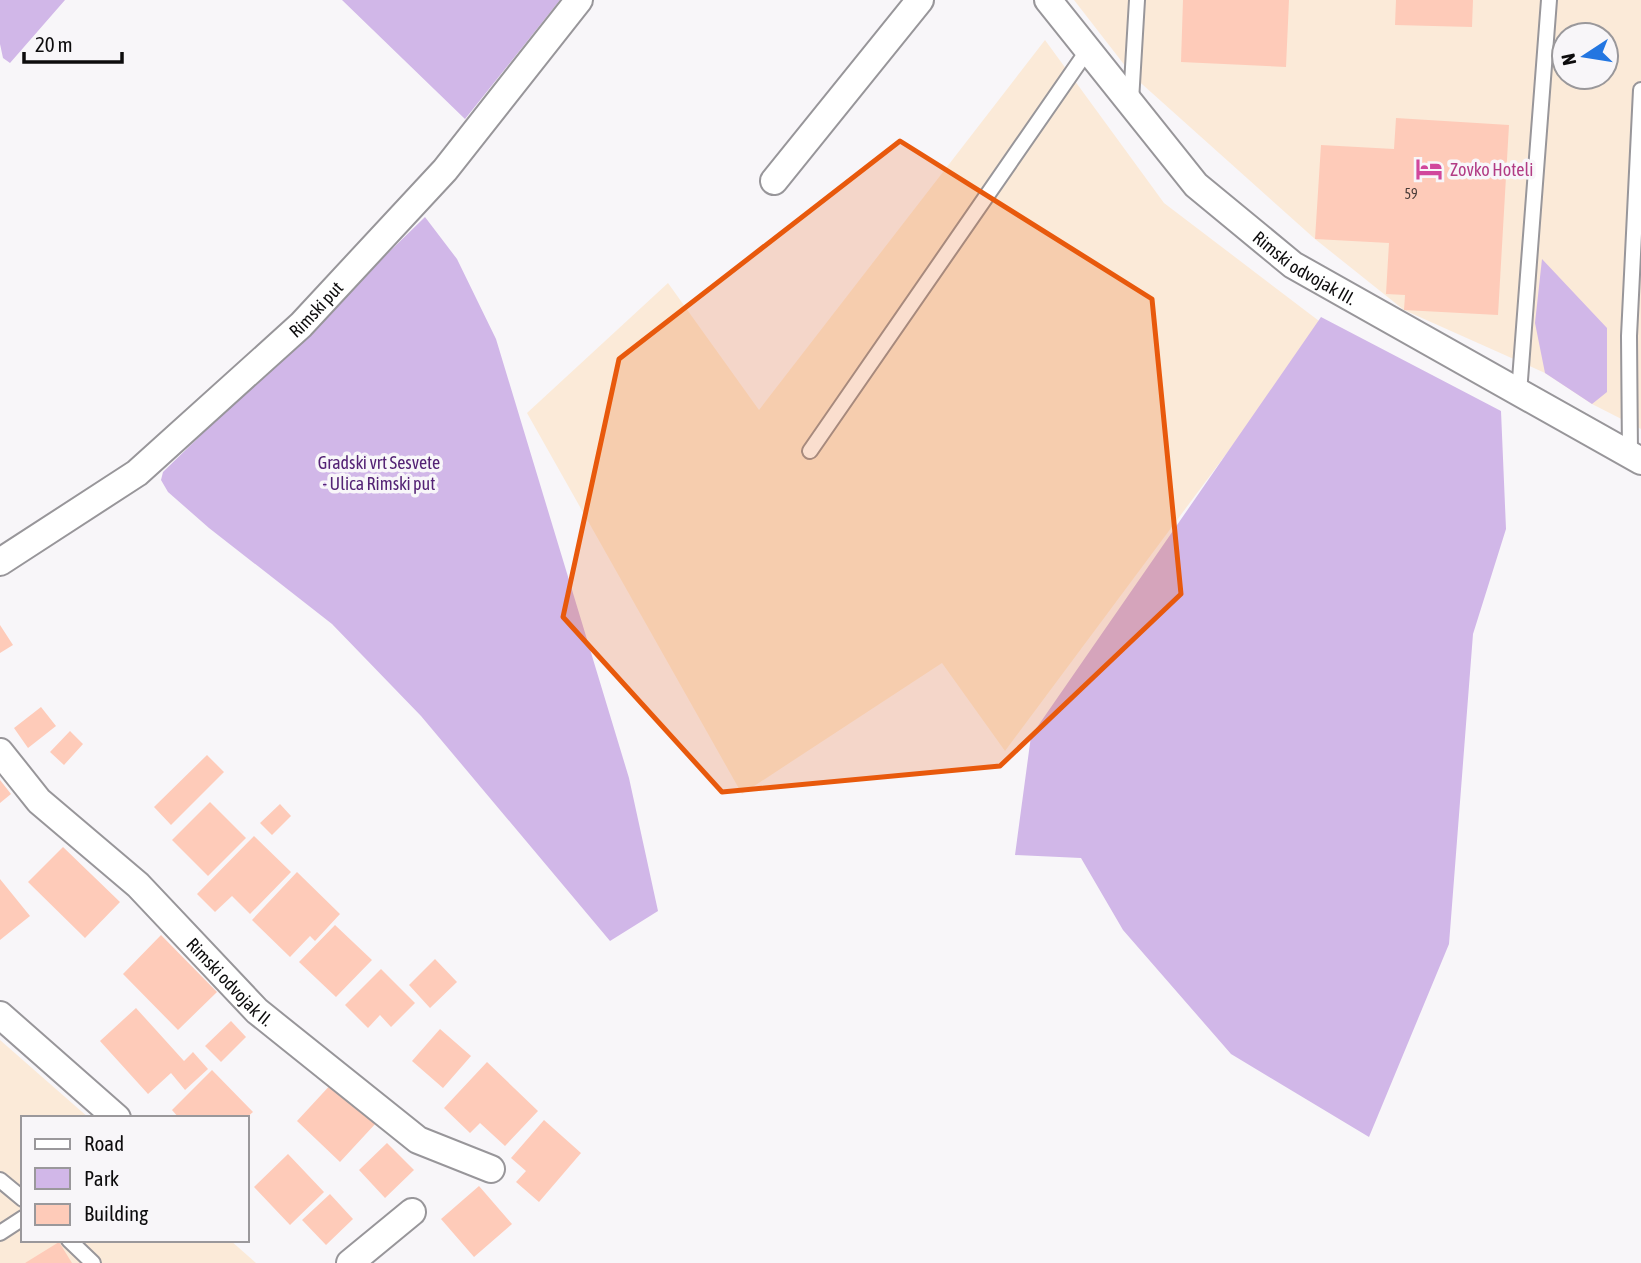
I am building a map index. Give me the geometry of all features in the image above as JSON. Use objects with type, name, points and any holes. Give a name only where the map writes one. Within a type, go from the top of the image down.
[{"type":"street","name":"Rimski put","points":[[0,562],[137,473],[301,325],[445,170],[579,0]]},
{"type":"street","points":[[774,181],[920,0]]},
{"type":"street","name":"Rimski odvojak III.","points":[[1048,0],[1196,186],[1293,264],[1636,458]]},
{"type":"street","name":"Rimski odvojak II.","points":[[0,752],[39,801],[138,885],[257,1011],[418,1140],[491,1169]]},
{"type":"street","points":[[0,1014],[115,1116]]},
{"type":"street","points":[[350,1263],[412,1212]]},
{"type":"lane","points":[[1131,106],[1137,0]]},
{"type":"lane","points":[[1519,393],[1549,0]]},
{"type":"lane","points":[[810,451],[1087,51]]},
{"type":"lane","points":[[1636,458],[1629,335],[1641,90]]},
{"type":"lane","points":[[0,1180],[21,1197]]},
{"type":"lane","points":[[0,1233],[21,1219]]},
{"type":"lane","points":[[71,1242],[93,1263]]},
{"type":"highlighted area","points":[[900,141],[1152,299],[1181,594],[1000,766],[722,792],[563,617],[619,359]]},
{"type":"shaded area","points":[[1074,0],[1641,0],[1641,429],[1592,404],[1545,373],[1404,310],[1315,239],[1133,76]]},
{"type":"shaded area","points":[[1045,40],[1164,203],[1323,324],[1005,751],[942,663],[742,794],[527,413],[668,283],[759,410]]},
{"type":"shaded area","points":[[0,1040],[87,1116],[21,1116],[21,1242],[232,1242],[256,1263],[0,1263]]},
{"type":"green space","points":[[0,0],[65,0],[10,63],[3,58],[0,44]]},
{"type":"green space","points":[[342,0],[560,0],[465,119]]},
{"type":"green space","name":"Gradski vrt Sesvete - Ulica Rimski put","points":[[425,217],[457,259],[496,339],[629,778],[658,911],[610,941],[421,716],[332,624],[209,528],[168,492],[161,480],[163,472]]},
{"type":"green space","points":[[1542,259],[1607,328],[1607,392],[1592,404],[1545,373],[1535,323]]},
{"type":"green space","points":[[1321,317],[1501,411],[1506,529],[1473,634],[1449,944],[1369,1137],[1231,1054],[1123,930],[1081,858],[1015,855],[1031,736]]},
{"type":"building","points":[[1183,0],[1289,0],[1286,67],[1181,62]]},
{"type":"building","points":[[1396,0],[1473,0],[1472,27],[1395,25]]},
{"type":"building","points":[[1396,118],[1509,125],[1498,315],[1404,310],[1405,295],[1386,294],[1389,243],[1315,239],[1321,145],[1394,149]]},
{"type":"building","points":[[0,625],[13,645],[0,653]]},
{"type":"building","points":[[41,707],[56,726],[28,748],[14,728]]},
{"type":"building","points":[[70,731],[83,744],[64,765],[50,752]]},
{"type":"building","points":[[207,755],[224,772],[171,825],[154,807]]},
{"type":"building","points":[[0,780],[11,794],[0,803]]},
{"type":"building","points":[[210,802],[246,838],[208,876],[172,840]]},
{"type":"building","points":[[280,804],[291,816],[272,835],[260,823]]},
{"type":"building","points":[[254,836],[291,872],[250,914],[232,896],[215,912],[197,894]]},
{"type":"building","points":[[63,847],[120,902],[85,938],[28,882]]},
{"type":"building","points":[[297,872],[340,914],[315,941],[310,936],[290,957],[252,920]]},
{"type":"building","points":[[0,879],[30,916],[0,940]]},
{"type":"building","points":[[335,925],[372,960],[336,997],[299,962]]},
{"type":"building","points":[[161,935],[217,992],[178,1030],[123,974]]},
{"type":"building","points":[[435,959],[457,982],[430,1008],[409,985]]},
{"type":"building","points":[[381,969],[415,1003],[391,1027],[380,1015],[368,1028],[345,1005]]},
{"type":"building","points":[[136,1008],[184,1061],[193,1052],[208,1069],[185,1090],[171,1073],[148,1094],[100,1041]]},
{"type":"building","points":[[231,1021],[246,1037],[221,1062],[205,1046]]},
{"type":"building","points":[[440,1029],[471,1056],[443,1088],[412,1061]]},
{"type":"building","points":[[487,1062],[538,1111],[505,1146],[480,1123],[470,1133],[444,1108]]},
{"type":"building","points":[[212,1070],[253,1112],[248,1116],[177,1116],[172,1110]]},
{"type":"building","points":[[334,1081],[377,1122],[340,1162],[297,1121]]},
{"type":"building","points":[[544,1120],[581,1153],[539,1202],[516,1182],[526,1171],[511,1158]]},
{"type":"building","points":[[387,1143],[414,1170],[385,1198],[359,1170]]},
{"type":"building","points":[[288,1154],[324,1192],[290,1225],[254,1187]]},
{"type":"building","points":[[479,1186],[512,1224],[474,1257],[441,1219]]},
{"type":"building","points":[[330,1194],[353,1219],[326,1245],[302,1220]]},
{"type":"building","points":[[59,1242],[72,1263],[25,1263]]},
{"type":"place","name":"Zovko Hoteli","points":[[1429,169]]}]
